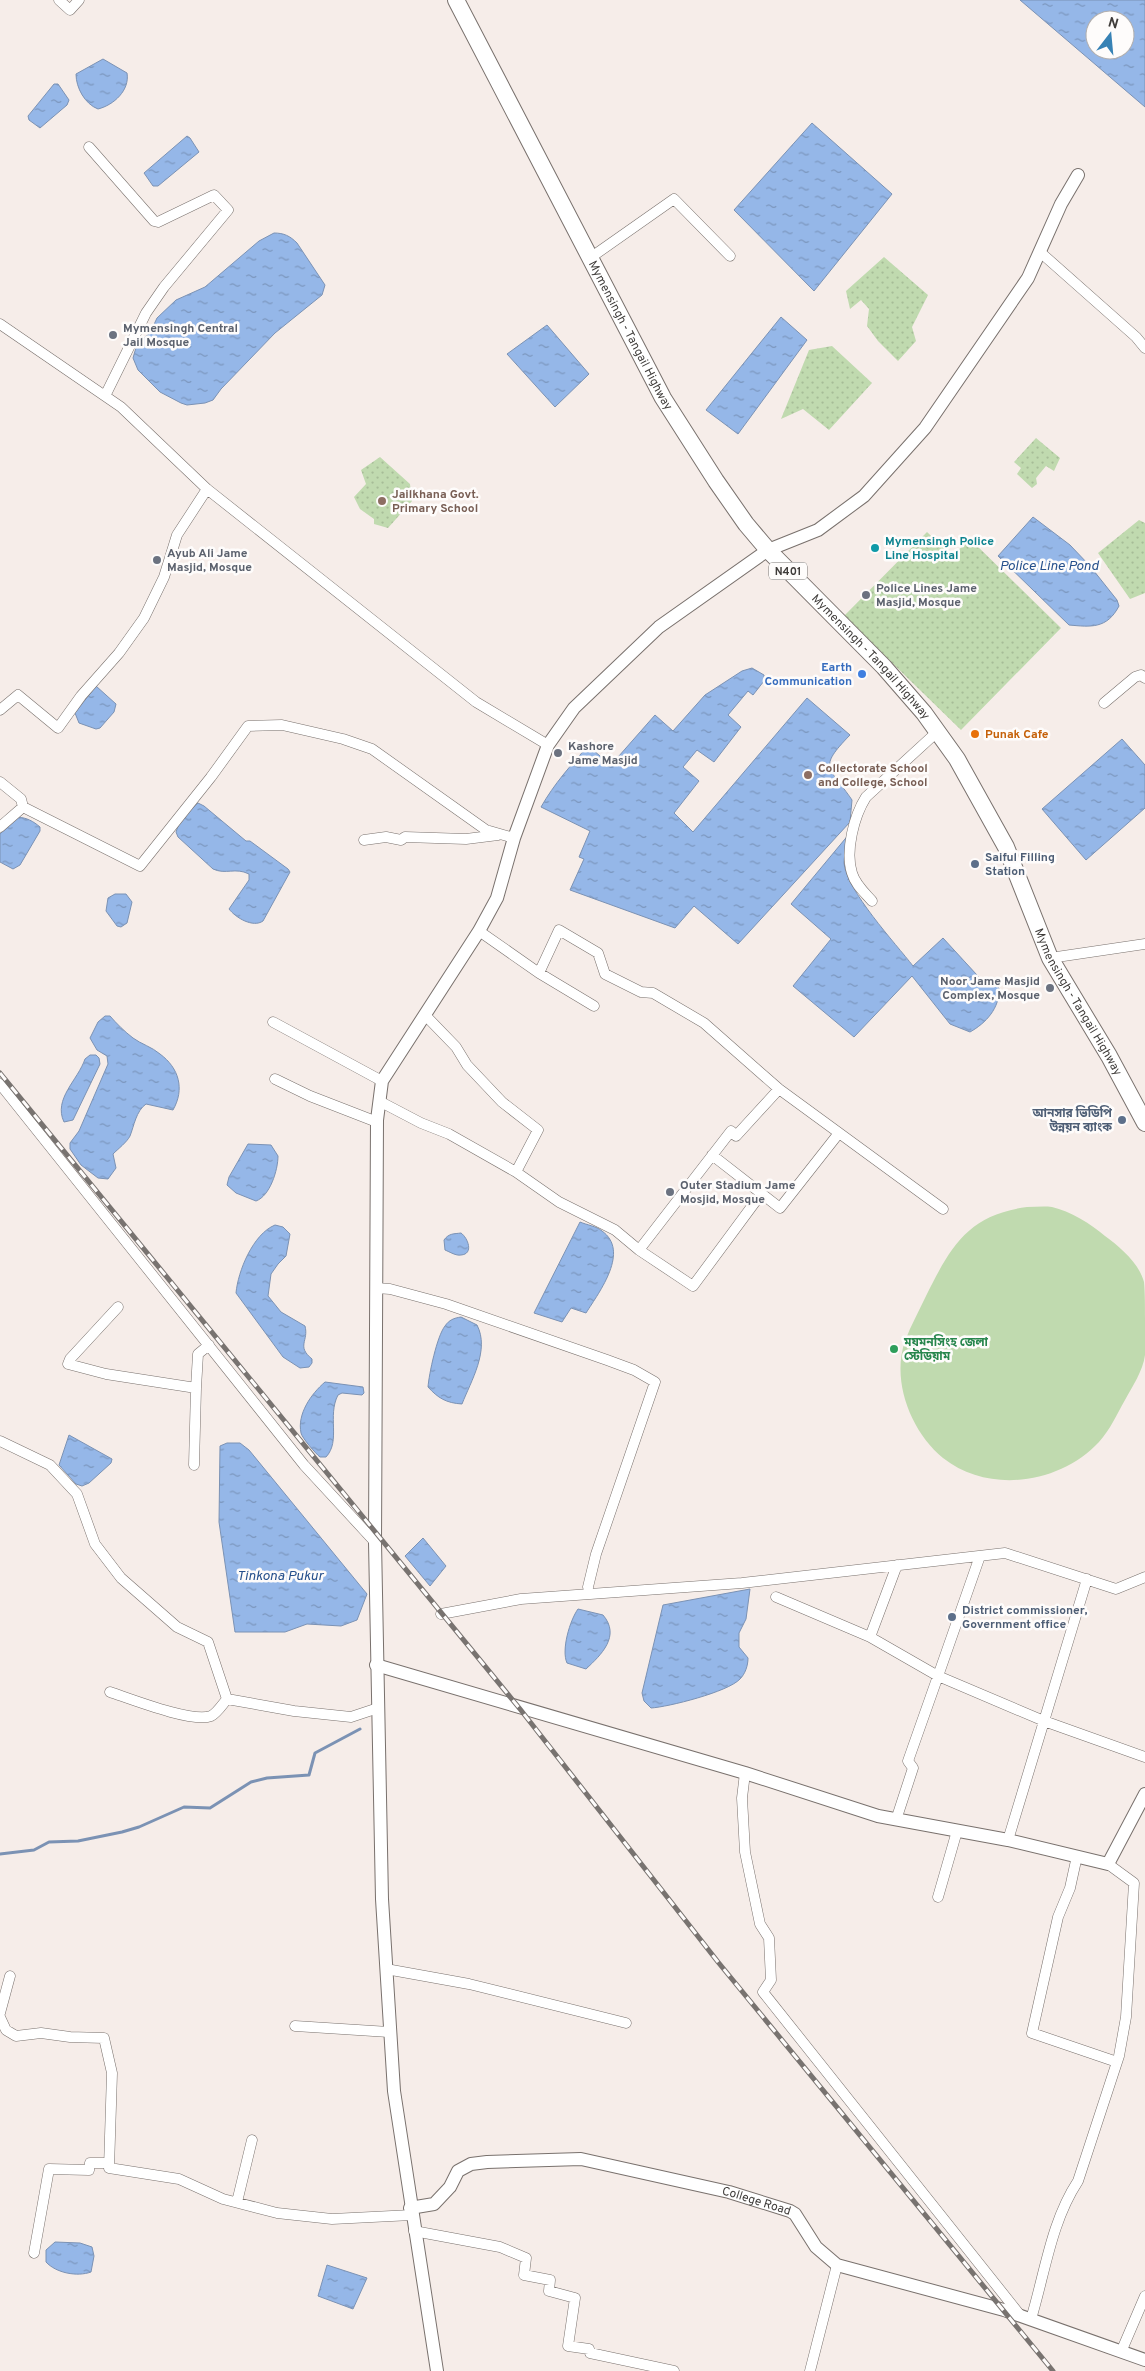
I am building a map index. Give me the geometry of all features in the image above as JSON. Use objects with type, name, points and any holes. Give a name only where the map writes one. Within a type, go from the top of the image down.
[{"type":"highway","name":"Mymensingh - Tangail Highway","points":[[456,0],[527,133],[663,398],[716,481],[768,550],[884,667],[924,713],[957,759],[1006,847],[1050,958],[1109,1056],[1145,1123]]},
{"type":"street","points":[[59,0],[70,10],[79,0]]},
{"type":"street","points":[[89,147],[154,220],[158,222],[214,195],[228,210],[164,287],[146,314],[105,396]]},
{"type":"street","points":[[437,2371],[411,2212],[394,2091],[382,1899],[375,1542],[377,1122],[382,1081],[479,931],[497,898],[508,836],[548,745],[574,708],[659,627],[768,550],[818,530],[864,496],[925,428],[1028,278],[1061,204],[1078,175]]},
{"type":"street","points":[[590,258],[674,199],[730,256]]},
{"type":"street","points":[[1040,252],[1136,337],[1145,348]]},
{"type":"street","points":[[1,328],[121,407],[207,489],[476,702],[548,745]]},
{"type":"street","points":[[0,710],[18,695],[58,728],[81,696],[119,653],[144,618],[164,577],[177,535],[207,489]]},
{"type":"street","points":[[1104,703],[1135,677],[1141,675],[1145,678]]},
{"type":"street","points":[[0,782],[21,799],[23,807],[140,866],[211,777],[248,726],[282,725],[343,739],[372,749],[486,830],[508,836]]},
{"type":"street","points":[[872,901],[856,883],[851,871],[850,846],[860,807],[866,797],[937,732]]},
{"type":"street","points":[[0,826],[23,807]]},
{"type":"street","points":[[364,840],[386,837],[401,840],[405,838],[466,839],[508,836]]},
{"type":"street","points":[[540,973],[559,930],[598,954],[605,974],[641,992],[653,993],[704,1023],[779,1089],[942,1209]]},
{"type":"street","points":[[479,931],[540,973],[594,1006]]},
{"type":"street","points":[[1050,958],[1145,944]]},
{"type":"street","points":[[425,1015],[456,1047],[467,1065],[502,1102],[538,1130],[516,1172]]},
{"type":"street","points":[[273,1022],[382,1081]]},
{"type":"street","points":[[275,1078],[310,1096],[377,1122]]},
{"type":"street","points":[[0,1084],[304,1465],[375,1542]]},
{"type":"street","points":[[639,1250],[731,1130],[736,1136],[779,1089]]},
{"type":"street","points":[[379,1101],[420,1123],[449,1134],[516,1172],[559,1202],[615,1230],[639,1250],[693,1286],[761,1194]]},
{"type":"street","points":[[712,1155],[780,1208],[839,1133]]},
{"type":"street","points":[[376,1288],[390,1289],[446,1304],[608,1360],[634,1370],[655,1382],[596,1554],[588,1587]]},
{"type":"street","points":[[118,1307],[70,1359],[68,1364],[106,1374],[196,1388]]},
{"type":"street","points":[[194,1465],[198,1354],[209,1345]]},
{"type":"street","points":[[0,1441],[50,1465],[77,1494],[95,1544],[121,1578],[177,1627],[208,1642],[227,1700]]},
{"type":"street","points":[[442,1614],[521,1600],[742,1583],[1005,1553],[1116,1589],[1145,1577]]},
{"type":"street","points":[[896,1820],[912,1768],[908,1761],[980,1556]]},
{"type":"street","points":[[870,1637],[897,1565]]},
{"type":"street","points":[[1008,1840],[1087,1579]]},
{"type":"street","points":[[776,1597],[870,1637],[938,1676],[1044,1721],[1145,1757]]},
{"type":"street","points":[[376,1665],[745,1773],[878,1816],[1008,1840],[1108,1864],[1134,1883],[1126,2017],[1117,2062],[1078,2182],[1067,2198],[1025,2317]]},
{"type":"street","points":[[110,1692],[182,1715],[203,1717],[212,1716],[227,1700]]},
{"type":"street","points":[[227,1700],[294,1711],[351,1717],[378,1708]]},
{"type":"street","points":[[745,1773],[742,1798],[745,1852],[760,1924],[769,1938],[771,1980],[763,1992],[1025,2317]]},
{"type":"street","points":[[1108,1864],[1145,1794]]},
{"type":"street","points":[[938,1897],[957,1831]]},
{"type":"street","points":[[1077,1856],[1070,1888],[1058,1917],[1032,2033],[1117,2062]]},
{"type":"street","points":[[386,1969],[469,1984],[626,2023]]},
{"type":"street","points":[[0,2013],[10,1976]]},
{"type":"street","points":[[0,2017],[6,2030],[16,2036],[41,2033],[70,2038],[104,2038],[112,2072],[109,2168],[180,2179],[223,2199],[277,2213],[332,2218],[411,2212]]},
{"type":"street","points":[[295,2026],[389,2032]]},
{"type":"street","points":[[237,2202],[252,2140]]},
{"type":"street","name":"College Road","points":[[411,2212],[434,2204],[450,2187],[458,2171],[471,2164],[581,2159],[729,2192],[790,2210],[795,2214],[816,2247],[837,2265],[1025,2317],[1145,2360]]},
{"type":"street","points":[[34,2253],[49,2169],[89,2170],[90,2162],[110,2163]]},
{"type":"street","points":[[414,2231],[500,2247],[526,2258],[524,2275],[550,2280],[549,2291],[575,2298],[568,2346],[589,2349],[590,2353],[674,2371]]},
{"type":"street","points":[[810,2371],[837,2265]]},
{"type":"street","points":[[1121,2352],[1145,2296]]},
{"type":"green space","points":[[884,257],[928,295],[912,327],[916,341],[898,361],[878,341],[867,326],[869,309],[861,300],[850,309],[846,291]]},
{"type":"green space","points":[[832,346],[872,383],[829,430],[803,409],[781,419],[809,350]]},
{"type":"green space","points":[[1036,438],[1060,458],[1054,471],[1046,466],[1036,478],[1037,484],[1032,488],[1017,474],[1021,468],[1014,462]]},
{"type":"green space","points":[[380,457],[410,484],[412,501],[388,528],[374,524],[374,519],[360,509],[354,497],[366,484],[361,470]]},
{"type":"green space","points":[[1139,520],[1145,523],[1145,593],[1130,599],[1098,553]]},
{"type":"green space","points":[[927,532],[952,556],[970,539],[1061,628],[961,730],[844,616]]},
{"type":"green space","points":[[1027,1207],[1052,1207],[1073,1215],[1099,1231],[1123,1250],[1138,1268],[1144,1282],[1145,1355],[1137,1379],[1110,1427],[1099,1442],[1083,1456],[1065,1467],[1045,1475],[1003,1480],[982,1477],[962,1470],[943,1458],[932,1447],[913,1420],[907,1405],[902,1389],[901,1356],[912,1324],[935,1278],[953,1248],[976,1225],[990,1217]]},
{"type":"water","points":[[1020,0],[1145,0],[1145,107],[1090,60],[1135,60],[1135,10],[1085,10],[1085,56]]},
{"type":"water","points":[[103,59],[127,73],[127,79],[120,96],[110,104],[98,109],[93,107],[82,95],[76,74]]},
{"type":"water","points":[[54,84],[58,84],[69,100],[67,105],[40,128],[29,120],[28,116]]},
{"type":"water","points":[[812,123],[892,194],[814,291],[734,210]]},
{"type":"water","points":[[187,136],[199,152],[158,186],[153,186],[144,173]]},
{"type":"water","points":[[274,233],[287,235],[297,243],[325,285],[322,295],[275,333],[221,389],[213,400],[187,405],[160,392],[138,370],[133,358],[138,343],[150,333],[157,318],[176,300],[205,287],[259,241]]},
{"type":"water","points":[[781,317],[807,340],[738,434],[706,410]]},
{"type":"water","points":[[547,325],[589,374],[555,407],[507,354]]},
{"type":"water","name":"Police Line Pond","points":[[1033,517],[1070,545],[1090,566],[1117,600],[1119,606],[1114,614],[1104,623],[1091,626],[1069,625],[998,556]]},
{"type":"water","points":[[752,668],[764,675],[764,681],[753,695],[748,691],[728,715],[741,727],[714,762],[697,750],[683,767],[699,781],[674,813],[693,832],[807,698],[850,735],[833,755],[830,768],[852,800],[850,822],[738,944],[694,906],[675,928],[570,890],[584,859],[579,857],[590,831],[541,807],[563,775],[588,746],[611,765],[655,715],[673,731],[705,695],[742,671]]},
{"type":"water","points":[[96,686],[116,704],[114,712],[100,728],[96,729],[79,723],[75,713]]},
{"type":"water","points":[[1122,739],[1145,765],[1145,808],[1086,860],[1042,809]]},
{"type":"water","points":[[198,803],[246,841],[250,841],[290,872],[263,921],[250,923],[236,916],[229,909],[249,880],[249,874],[239,871],[218,871],[213,869],[178,837],[176,832],[181,818]]},
{"type":"water","points":[[18,817],[35,823],[40,827],[40,831],[20,865],[13,869],[0,862],[0,834]]},
{"type":"water","points":[[850,833],[844,863],[853,887],[884,931],[913,966],[943,938],[988,987],[994,983],[999,988],[997,1002],[991,1014],[970,1032],[950,1024],[912,976],[854,1037],[793,986],[831,939],[791,904]]},
{"type":"water","points":[[115,894],[126,894],[132,902],[127,923],[121,927],[117,926],[106,911],[108,898]]},
{"type":"water","points":[[105,1016],[110,1016],[133,1038],[154,1049],[167,1060],[176,1072],[179,1087],[177,1102],[173,1110],[146,1104],[143,1107],[129,1138],[113,1154],[116,1168],[108,1179],[98,1178],[81,1165],[70,1149],[70,1143],[79,1131],[108,1064],[107,1056],[97,1050],[90,1038],[98,1022]]},
{"type":"water","points":[[90,1055],[96,1055],[99,1058],[100,1064],[73,1120],[64,1122],[61,1114],[64,1097],[85,1059]]},
{"type":"water","points":[[248,1144],[271,1145],[278,1156],[277,1168],[272,1182],[265,1194],[256,1201],[236,1193],[227,1185],[229,1177]]},
{"type":"water","points":[[580,1222],[600,1229],[610,1239],[613,1249],[613,1260],[605,1283],[586,1313],[571,1308],[562,1322],[534,1313]]},
{"type":"water","points":[[275,1225],[283,1227],[290,1234],[286,1256],[271,1274],[268,1296],[281,1312],[305,1326],[304,1347],[312,1359],[309,1367],[300,1368],[283,1357],[236,1293],[243,1264],[248,1254],[260,1236]]},
{"type":"water","points":[[461,1233],[468,1242],[469,1249],[467,1252],[459,1255],[445,1250],[444,1240],[452,1234]]},
{"type":"water","points":[[461,1317],[477,1325],[481,1345],[478,1365],[462,1404],[443,1399],[428,1387],[434,1355],[442,1331],[450,1321]]},
{"type":"water","points":[[325,1382],[363,1387],[364,1393],[362,1395],[342,1393],[338,1395],[334,1411],[333,1444],[326,1457],[320,1457],[304,1438],[300,1426],[306,1405]]},
{"type":"water","points":[[69,1435],[112,1459],[111,1463],[89,1483],[82,1486],[76,1484],[59,1465]]},
{"type":"water","name":"Tinkona Pukur","points":[[227,1443],[240,1443],[249,1450],[367,1594],[357,1620],[341,1626],[307,1624],[285,1632],[235,1632],[219,1522],[220,1446]]},
{"type":"water","points":[[423,1538],[446,1566],[430,1586],[405,1556]]},
{"type":"water","points":[[750,1589],[746,1619],[739,1633],[739,1647],[748,1658],[747,1667],[742,1677],[733,1684],[711,1694],[651,1708],[644,1701],[642,1693],[663,1605]]},
{"type":"water","points":[[578,1609],[603,1615],[610,1630],[607,1645],[598,1658],[586,1669],[567,1663],[565,1657],[567,1635]]},
{"type":"water","points":[[55,2242],[80,2243],[92,2247],[94,2256],[91,2272],[73,2274],[50,2266],[46,2262],[46,2250]]},
{"type":"water","points":[[327,2265],[367,2278],[353,2309],[318,2296]]},
{"type":"waterway","points":[[0,1854],[34,1850],[49,1842],[78,1841],[122,1832],[139,1827],[184,1807],[210,1808],[251,1782],[267,1778],[309,1775],[315,1753],[360,1729]]},
{"type":"railway","points":[[0,1073],[520,1709],[718,1962],[1053,2371]]},
{"type":"place","name":"Mymensingh Central Jail Mosque","points":[[113,335]]},
{"type":"place","name":"Jailkhana Govt. Primary School","points":[[382,501]]},
{"type":"place","name":"Mymensingh Police Line Hospital","points":[[875,548]]},
{"type":"place","name":"Ayub Ali Jame Masjid, Mosque","points":[[157,560]]},
{"type":"place","name":"Police Lines Jame Masjid, Mosque","points":[[866,595]]},
{"type":"place","name":"Earth Communication","points":[[862,674]]},
{"type":"place","name":"Punak Cafe","points":[[975,734]]},
{"type":"place","name":"Kashore Jame Masjid","points":[[558,753]]},
{"type":"place","name":"Collectorate School and College, School","points":[[808,775]]},
{"type":"place","name":"Saiful Filling Station","points":[[975,864]]},
{"type":"place","name":"Noor Jame Masjid Complex, Mosque","points":[[1050,988]]},
{"type":"place","name":"আনসার ভিডিপি উন্নয়ন ব্যাংক","points":[[1122,1120]]},
{"type":"place","name":"Outer Stadium Jame Mosjid, Mosque","points":[[670,1192]]},
{"type":"place","name":"ময়মনসিংহ জেলা স্টেডিয়াম","points":[[894,1349]]},
{"type":"place","name":"District commissioner, Government office","points":[[952,1617]]}]
